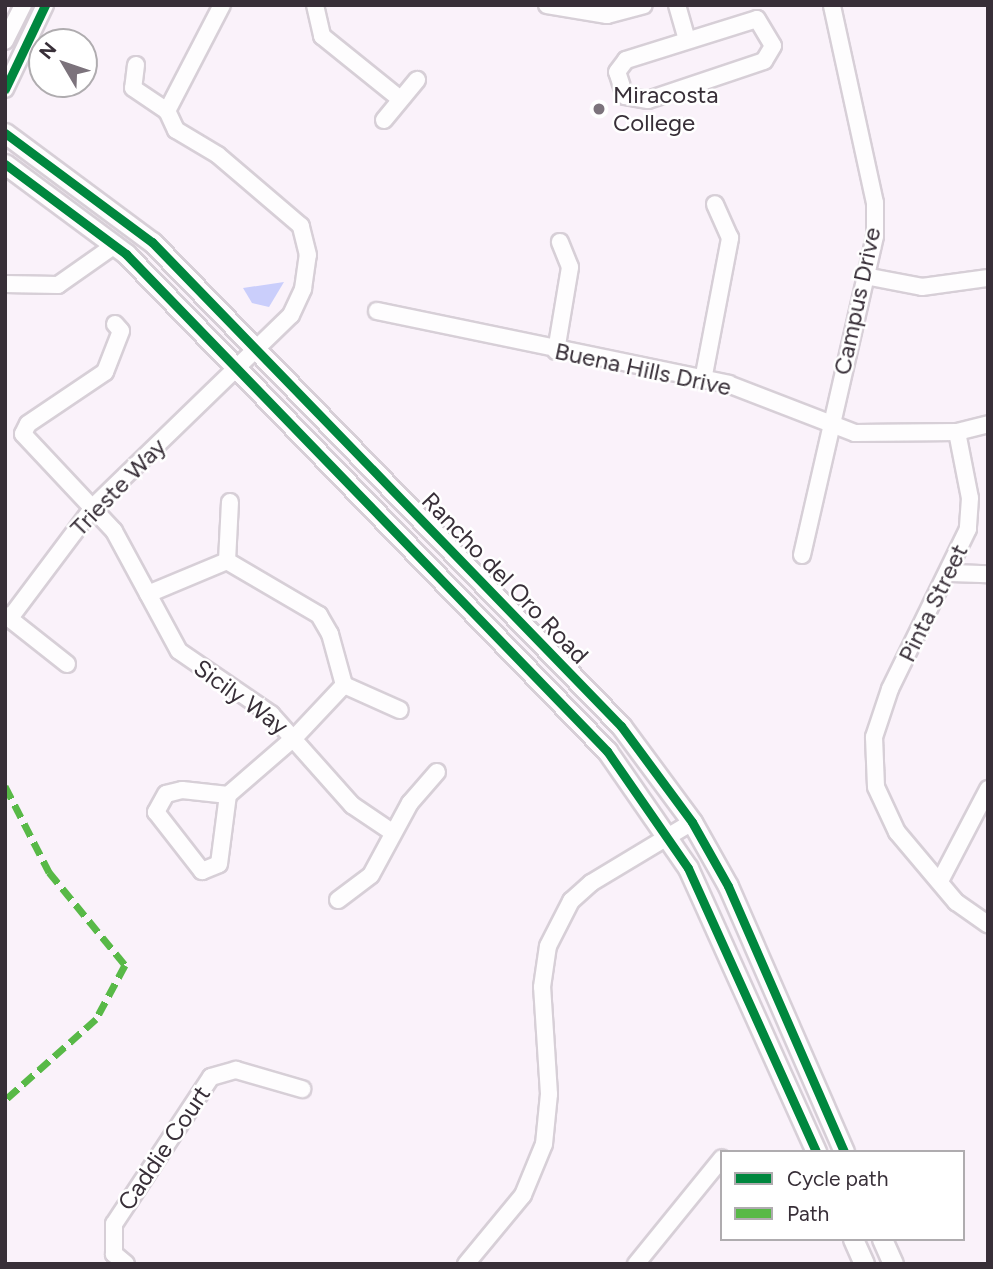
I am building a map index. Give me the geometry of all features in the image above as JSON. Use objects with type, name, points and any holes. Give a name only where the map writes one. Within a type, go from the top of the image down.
[{"type":"main road","name":"Rancho del Oro Road","points":[[5,133],[119,212],[256,349],[621,726],[692,822],[727,886],[843,1150]]},
{"type":"main road","name":"Rancho del Oro Road","points":[[5,164],[115,244],[239,368],[607,751],[669,837],[815,1150]]},
{"type":"main road","points":[[854,1241],[864,1264]]},
{"type":"main road","points":[[883,1241],[893,1264]]},
{"type":"street","points":[[5,41],[23,5]]},
{"type":"street","points":[[5,89],[45,5]]},
{"type":"street","points":[[167,111],[222,5]]},
{"type":"street","points":[[315,5],[322,36],[400,99]]},
{"type":"street","points":[[547,5],[607,15],[644,5]]},
{"type":"street","points":[[677,5],[687,39]]},
{"type":"street","name":"Campus Drive","points":[[802,555],[865,276],[875,203],[832,6]]},
{"type":"street","points":[[757,19],[773,47],[758,64],[648,100],[625,96],[617,72],[626,60],[687,39],[757,19]]},
{"type":"street","name":"Trieste Way","points":[[7,616],[94,506],[239,368],[290,315],[303,289],[308,255],[301,226],[218,155],[176,130],[167,111],[133,88],[136,65]]},
{"type":"street","points":[[384,120],[416,80]]},
{"type":"street","points":[[703,380],[730,238],[715,204]]},
{"type":"street","points":[[556,351],[570,268],[560,242]]},
{"type":"street","points":[[5,284],[58,285],[115,244]]},
{"type":"street","points":[[865,276],[922,287],[988,278]]},
{"type":"street","name":"Buena Hills Drive","points":[[377,311],[703,380],[830,425],[892,435],[957,432],[988,424]]},
{"type":"street","name":"Sicily Way","points":[[115,324],[121,331],[105,372],[28,424],[23,434],[94,506],[179,651],[295,737],[352,805],[392,832]]},
{"type":"street","name":"Pinta Street","points":[[957,432],[970,498],[968,529],[951,573],[890,689],[874,737],[876,787],[897,832],[940,881],[988,924]]},
{"type":"street","points":[[228,561],[230,502]]},
{"type":"street","points":[[148,594],[228,561]]},
{"type":"street","points":[[228,561],[319,615],[344,685],[400,710]]},
{"type":"street","points":[[951,573],[988,574]]},
{"type":"street","points":[[7,616],[67,664]]},
{"type":"street","points":[[228,795],[182,790],[166,794],[156,812],[202,871],[219,864],[228,795],[295,737],[344,685]]},
{"type":"street","points":[[338,900],[370,875],[392,832],[438,772]]},
{"type":"street","points":[[940,881],[988,789]]},
{"type":"street","points":[[490,1264],[472,1258],[523,1195],[544,1144],[549,1094],[542,986],[548,946],[572,901],[591,883],[692,822]]},
{"type":"street","name":"Caddie Court","points":[[126,1264],[114,1254],[114,1224],[211,1077],[236,1070],[302,1090]]},
{"type":"street","points":[[636,1264],[720,1159]]},
{"type":"water","points":[[284,282],[269,307],[252,303],[243,288]]},
{"type":"marked path","points":[[5,786],[49,872],[125,965],[96,1019],[5,1100]]},
{"type":"cycle path","points":[[5,89],[45,5]]},
{"type":"cycle path","points":[[5,133],[152,242],[621,726],[692,822],[728,886],[843,1150]]},
{"type":"cycle path","points":[[5,164],[126,254],[607,751],[688,868],[815,1150]]},
{"type":"place","name":"Miracosta College","points":[[599,109]]}]
